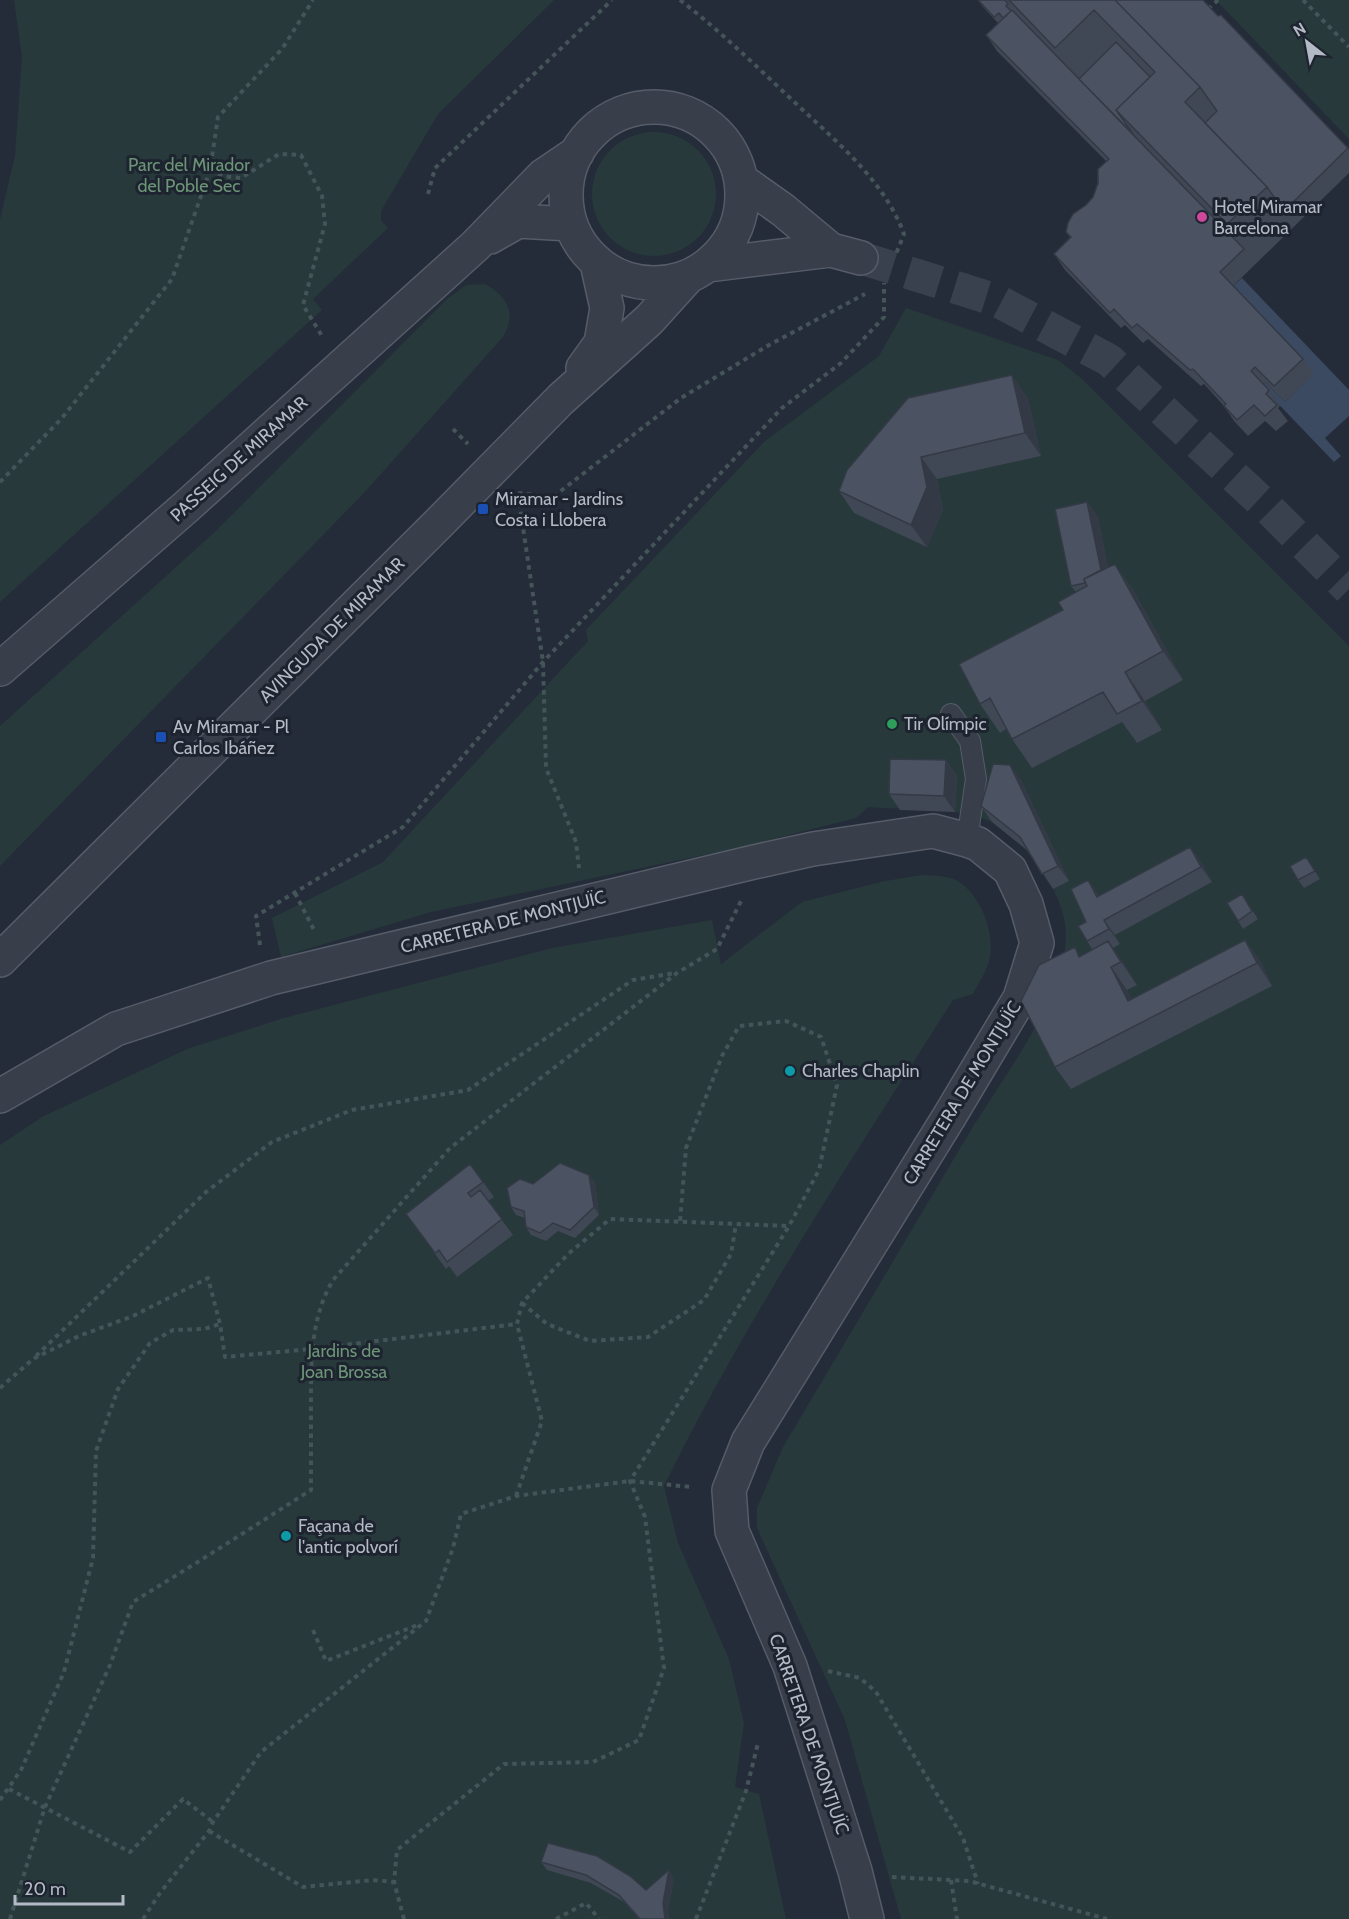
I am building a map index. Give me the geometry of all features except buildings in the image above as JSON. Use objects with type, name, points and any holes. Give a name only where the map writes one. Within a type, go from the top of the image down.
[{"type":"street","points":[[698,271],[726,248],[737,227],[743,204],[742,181],[733,154],[716,132],[693,115],[666,108],[639,109],[614,117],[592,132],[577,153],[568,176],[566,200],[570,224],[581,245],[597,263],[617,275],[640,282],[662,282],[698,271],[868,261]]},
{"type":"street","name":"PASSEIG DE MIRAMAR","points":[[0,669],[186,507],[475,246],[543,176],[577,153]]},
{"type":"street","points":[[742,181],[783,210],[868,261]]},
{"type":"street","name":"PASSEIG DE MIRAMAR","points":[[475,246],[518,221],[570,224]]},
{"type":"street","name":"AVINGUDA DE MIRAMAR","points":[[561,399],[601,343],[607,308],[597,263]]},
{"type":"street","name":"AVINGUDA DE MIRAMAR","points":[[0,960],[561,399],[649,320],[698,271]]},
{"type":"street","name":"CARRETERA DE MONTJUÏC","points":[[0,1096],[116,1029],[260,982],[754,862],[813,849],[933,831],[978,844],[1010,870],[1026,904],[1036,943],[1020,998],[748,1442],[729,1490],[732,1531],[790,1666],[855,1871],[867,1919]]},
{"type":"lane","points":[[951,714],[970,741],[976,779],[967,840]]},
{"type":"path","points":[[0,482],[62,418],[172,279],[210,170],[218,117],[282,49],[313,0]]},
{"type":"path","points":[[428,194],[435,168],[612,0]]},
{"type":"path","points":[[261,955],[256,916],[404,826],[543,662],[782,408],[841,363],[884,317],[884,284],[868,261],[904,234],[899,219],[860,164],[712,25],[680,0]]},
{"type":"path","points":[[1209,9],[1218,0]]},
{"type":"path","points":[[1303,0],[1349,47]]},
{"type":"path","points":[[210,170],[223,176],[241,178],[279,154],[301,156],[322,196],[326,224],[303,305],[322,337]]},
{"type":"path","points":[[608,896],[581,881],[576,842],[546,768],[543,662],[518,493],[553,497],[681,398],[769,345],[884,284]]},
{"type":"path","points":[[453,429],[475,451]]},
{"type":"path","points":[[10,1919],[45,1807],[110,1665],[133,1602],[310,1490],[311,1349],[317,1317],[333,1280],[450,1148],[677,973],[717,949],[741,904],[754,862]]},
{"type":"path","points":[[295,893],[319,938]]},
{"type":"path","points":[[0,1388],[206,1192],[272,1142],[352,1110],[468,1090],[633,980],[677,973]]},
{"type":"path","points":[[630,1481],[789,1226],[819,1170],[837,1086],[820,1037],[786,1021],[740,1026],[722,1056],[686,1148],[680,1222]]},
{"type":"path","points":[[516,1497],[542,1421],[517,1324],[522,1303],[568,1254],[610,1219],[789,1226]]},
{"type":"path","points":[[522,1303],[547,1324],[590,1341],[648,1337],[704,1300],[731,1254],[736,1224]]},
{"type":"path","points":[[33,1359],[79,1336],[133,1316],[208,1278],[220,1324],[225,1357],[517,1324]]},
{"type":"path","points":[[0,1800],[21,1770],[64,1672],[93,1558],[96,1451],[117,1389],[150,1343],[173,1330],[204,1329],[220,1324]]},
{"type":"path","points":[[404,1919],[394,1882],[397,1850],[504,1764],[593,1762],[639,1740],[664,1668],[645,1517],[630,1481]]},
{"type":"path","points":[[143,1919],[160,1893],[209,1831],[261,1752],[426,1621],[453,1548],[461,1514],[516,1497],[630,1481],[691,1487]]},
{"type":"path","points":[[313,1630],[326,1661],[426,1621]]},
{"type":"path","points":[[828,1671],[860,1678],[876,1692],[963,1838],[978,1884]]},
{"type":"path","points":[[696,1919],[746,1791],[758,1743]]},
{"type":"path","points":[[9,1789],[95,1836],[130,1852],[183,1799],[213,1822]]},
{"type":"path","points":[[209,1831],[303,1887],[373,1880],[394,1882]]},
{"type":"path","points":[[884,1877],[951,1880],[978,1884],[1107,1919]]},
{"type":"path","points":[[951,1880],[957,1919]]},
{"type":"path","points":[[556,1919],[586,1902],[599,1919]]},
{"type":"green space","name":"Parc del Mirador del Poble Sec","points":[[14,0],[554,0],[438,114],[381,211],[381,220],[388,228],[313,299],[322,310],[0,602],[0,219],[15,156],[22,56]]},
{"type":"green space","points":[[1216,0],[1349,0],[1349,139]]},
{"type":"green space","points":[[654,132],[678,137],[698,150],[711,170],[716,194],[711,218],[698,238],[678,251],[654,256],[630,251],[610,238],[597,218],[592,194],[597,170],[610,150],[630,137]]},
{"type":"green space","points":[[485,284],[499,294],[508,306],[509,320],[503,337],[363,494],[0,866],[0,726],[217,530],[447,299],[466,285]]},
{"type":"green space","points":[[906,308],[1058,360],[1081,378],[1349,646],[1349,1919],[901,1919],[845,1720],[757,1528],[757,1508],[783,1447],[968,1135],[1013,1065],[1043,1013],[1054,987],[1063,961],[1065,921],[1053,888],[1032,857],[1019,843],[993,823],[967,814],[868,807],[856,818],[737,848],[431,912],[281,957],[272,918],[383,862],[588,641],[586,630],[764,442],[879,356]]},
{"type":"green space","name":"Jardins de Joan Brossa","points":[[923,875],[941,876],[959,882],[967,888],[980,905],[988,925],[991,946],[985,971],[973,994],[953,1000],[839,1179],[730,1361],[664,1486],[678,1543],[729,1659],[744,1723],[735,1787],[759,1794],[786,1919],[0,1919],[0,1145],[42,1117],[187,1049],[284,1018],[552,948],[712,920],[721,964],[802,902],[885,881]]},
{"type":"water","points":[[1242,278],[1349,390],[1349,416],[1325,438],[1341,456],[1334,462],[1261,386],[1265,382],[1285,402],[1313,374],[1231,288]]},
{"type":"tunnel","points":[[861,258],[996,300],[1109,360],[1267,507],[1349,589]]},
{"type":"place","name":"Hotel Miramar Barcelona","points":[[1202,217]]},
{"type":"place","name":"Miramar - Jardins Costa i Llobera","points":[[483,509]]},
{"type":"place","name":"Tir Olímpic","points":[[892,724]]},
{"type":"place","name":"Av Miramar - Pl Carlos Ibáñez","points":[[161,737]]},
{"type":"place","name":"Charles Chaplin","points":[[790,1071]]},
{"type":"place","name":"Façana de l'antic polvorí","points":[[286,1536]]}]
